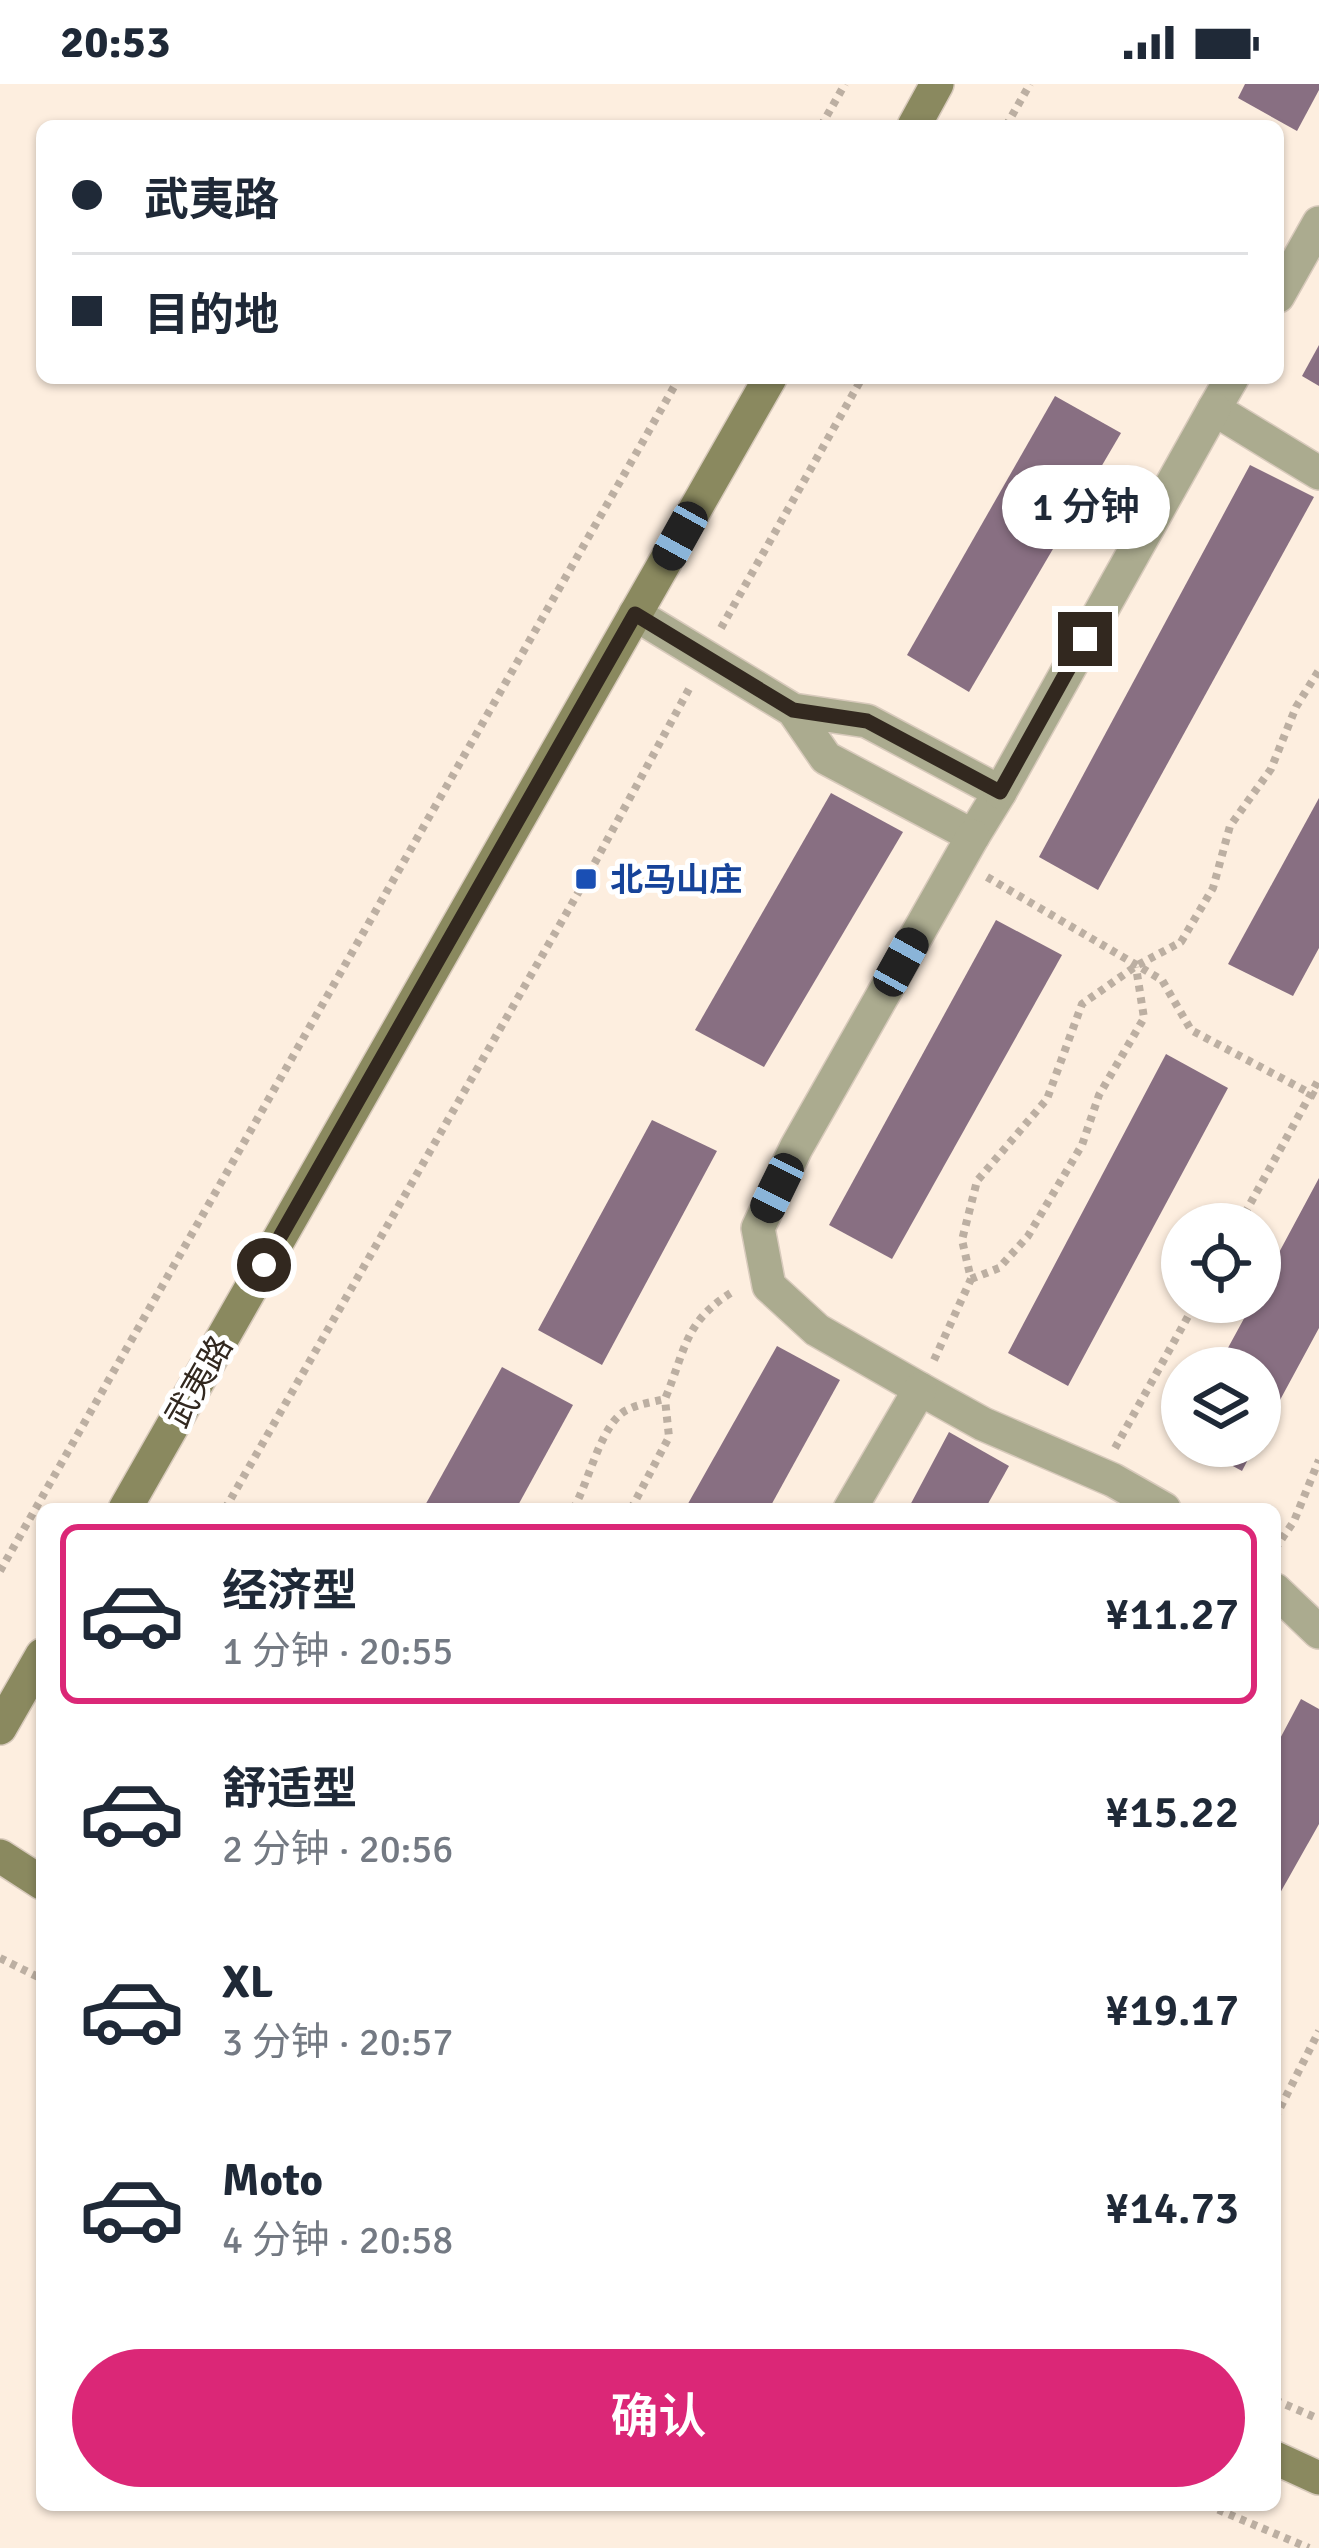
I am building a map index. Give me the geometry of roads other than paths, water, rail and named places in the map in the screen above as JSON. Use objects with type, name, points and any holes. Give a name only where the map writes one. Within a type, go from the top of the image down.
[{"type":"main road","points":[[917,120],[938,84]]},
{"type":"main road","name":"武夷路","points":[[128,1503],[767,384]]},
{"type":"main road","points":[[0,1728],[36,1665]]},
{"type":"main road","points":[[0,1856],[36,1879]]},
{"type":"main road","points":[[1281,2461],[1319,2478]]},
{"type":"street","points":[[1284,285],[1319,223]]},
{"type":"street","points":[[1153,1503],[983,1424],[817,1330],[770,1286],[758,1228],[796,1148],[1229,384]]},
{"type":"street","points":[[1214,409],[1319,473]]},
{"type":"street","points":[[635,614],[793,710],[867,721],[1000,792]]},
{"type":"street","points":[[793,710],[826,758],[969,843]]},
{"type":"street","points":[[854,1503],[920,1389]]},
{"type":"street","points":[[1281,1596],[1319,1632]]},
{"type":"place","name":"北马山庄","points":[[586,879]]}]
